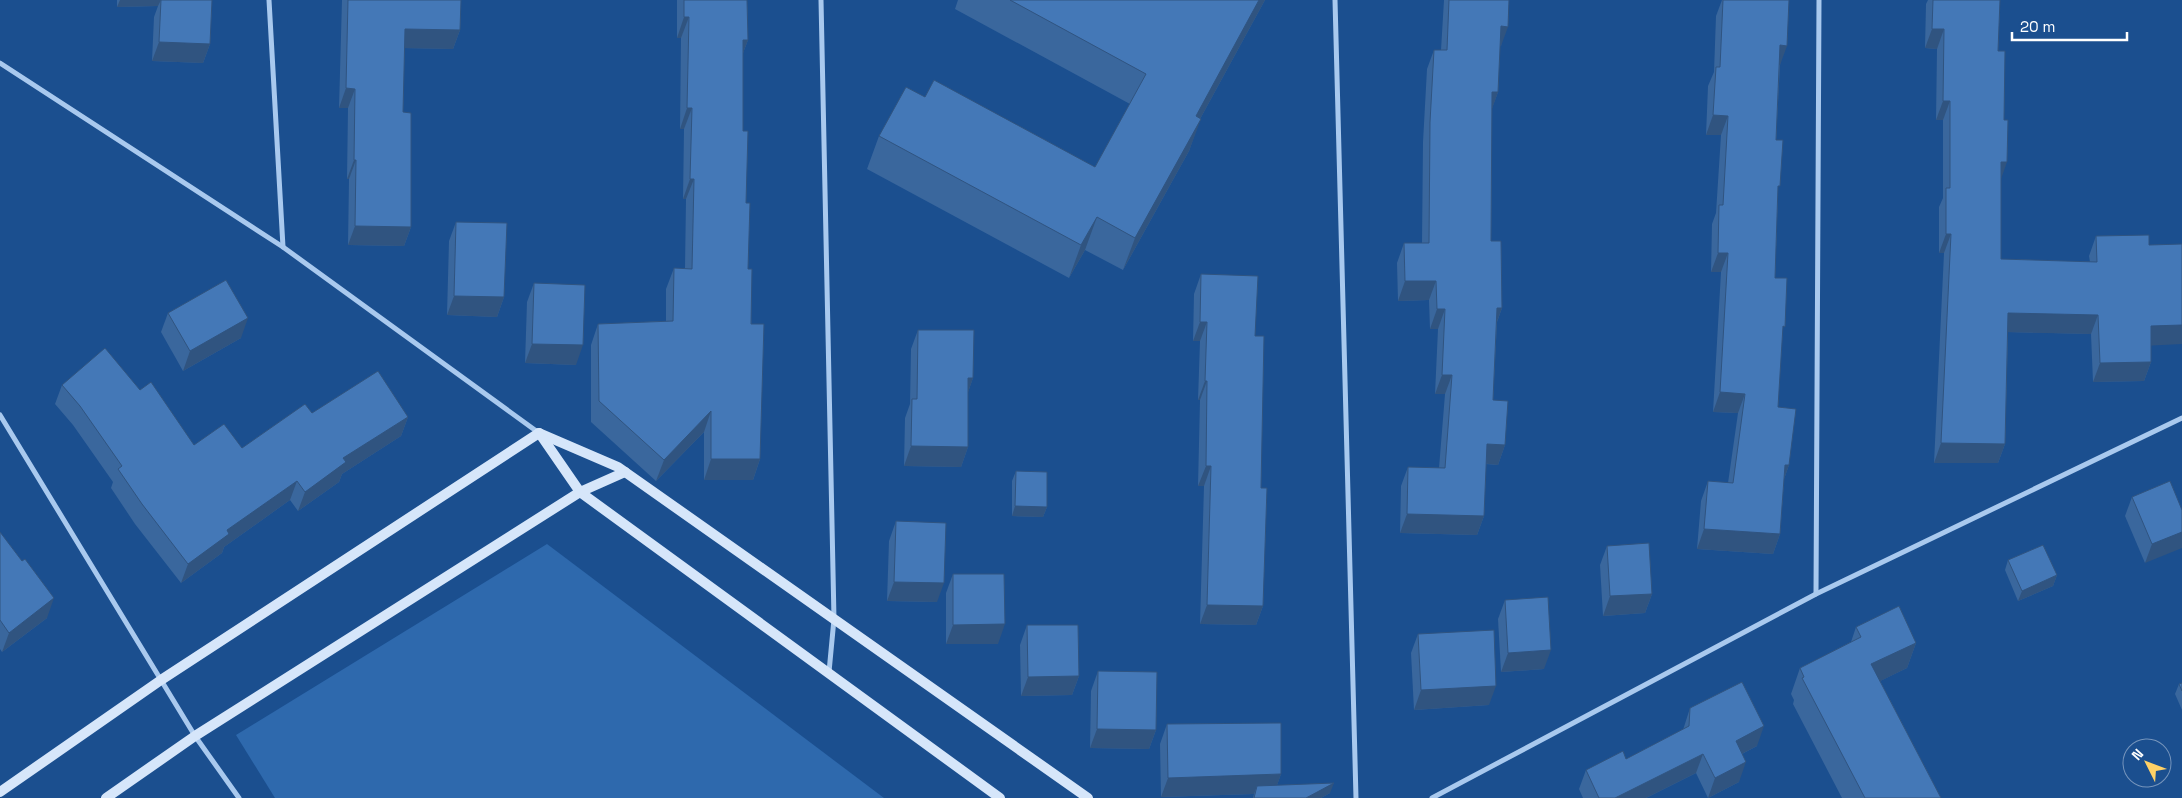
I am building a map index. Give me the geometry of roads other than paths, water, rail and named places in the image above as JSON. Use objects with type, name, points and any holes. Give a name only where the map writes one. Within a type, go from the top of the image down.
[{"type":"street","points":[[269,0],[283,247]]},
{"type":"street","points":[[821,0],[834,619],[829,673]]},
{"type":"street","points":[[1335,0],[1356,798]]},
{"type":"street","points":[[1816,594],[1819,0]]},
{"type":"street","points":[[0,63],[283,247],[539,433],[625,472],[1088,798]]},
{"type":"street","points":[[0,415],[195,736],[238,798]]},
{"type":"street","points":[[1432,798],[1816,594],[2182,418]]},
{"type":"street","points":[[539,433],[580,492],[1000,798]]},
{"type":"street","points":[[0,792],[161,680],[539,433]]},
{"type":"street","points":[[106,798],[195,736],[580,492],[625,472]]}]
